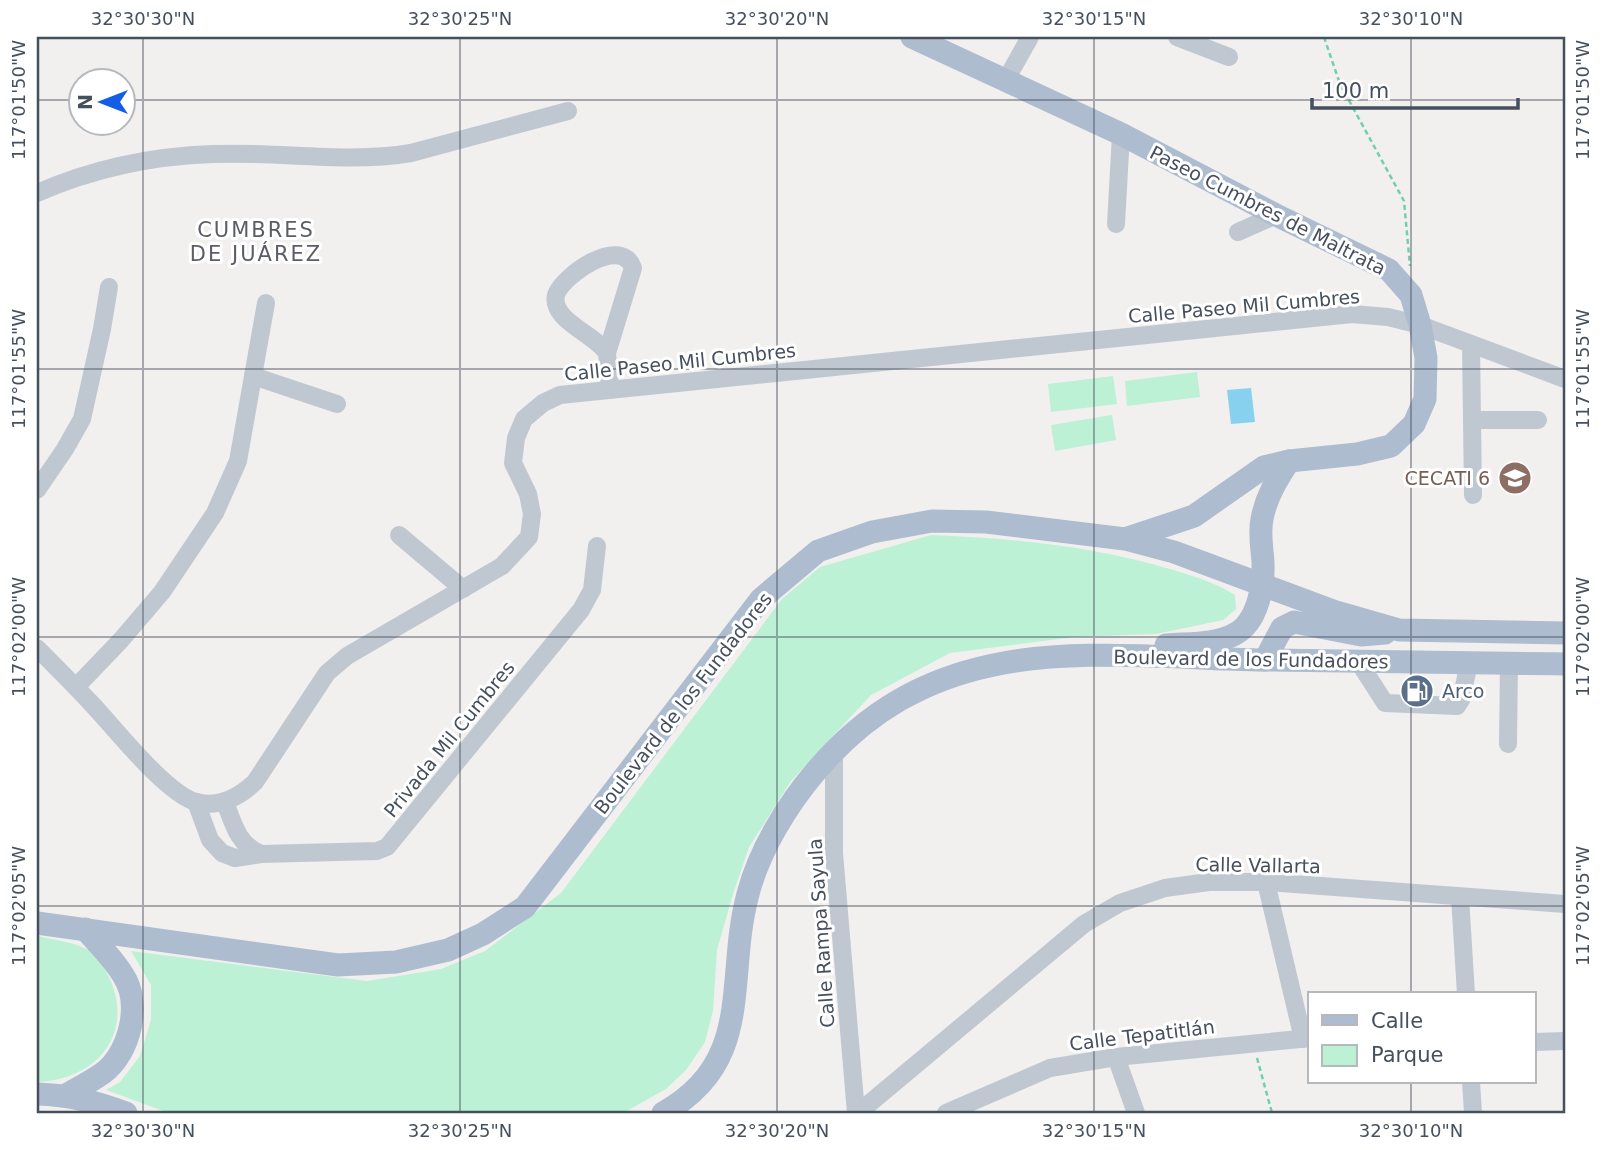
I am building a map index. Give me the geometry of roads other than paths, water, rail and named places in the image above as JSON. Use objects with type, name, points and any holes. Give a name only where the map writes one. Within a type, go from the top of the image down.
[{"type":"main road","name":"Paseo Cumbres de Maltrata","points":[[923,39],[1121,134],[1389,270],[1411,295],[1426,358],[1425,400],[1414,424],[1391,446],[1357,454],[1289,461],[1264,467],[1194,516],[1125,539]]},
{"type":"main road","points":[[1117,656],[1139,649],[1214,641],[1234,635],[1244,627],[1252,616],[1262,584],[1263,562],[1259,540],[1262,519],[1268,498],[1289,461]]},
{"type":"main road","name":"Boulevard de los Fundadores","points":[[37,923],[338,965],[396,962],[448,950],[483,934],[525,907],[761,599],[818,551],[872,532],[932,521],[1000,523],[1125,539],[1174,552],[1333,611],[1399,630],[1565,633]]},
{"type":"main road","points":[[1265,660],[1282,628],[1294,622],[1361,635],[1399,630]]},
{"type":"main road","name":"Boulevard de los Fundadores","points":[[663,1113],[691,1093],[712,1070],[727,1042],[735,1002],[743,914],[749,889],[765,851],[786,813],[806,782],[834,750],[863,723],[904,695],[961,671],[1036,657],[1565,664]]},
{"type":"main road","points":[[66,1095],[104,1072],[115,1060],[131,1024],[133,1002],[125,976],[85,929]]},
{"type":"main road","points":[[37,1094],[66,1095],[91,1100],[126,1113]]},
{"type":"street","points":[[1006,80],[1030,37]]},
{"type":"street","points":[[1177,37],[1228,57]]},
{"type":"street","points":[[37,193],[83,174],[214,153],[341,159],[411,153],[568,111]]},
{"type":"street","points":[[1116,224],[1121,134]]},
{"type":"street","points":[[1238,232],[1276,215]]},
{"type":"street","points":[[607,353],[602,345],[567,322],[558,309],[556,296],[561,286],[587,265],[605,255],[614,254],[624,256],[633,268],[607,353],[610,390]]},
{"type":"street","points":[[37,490],[82,419],[103,329],[109,287]]},
{"type":"street","points":[[76,687],[162,592],[215,513],[238,461],[266,303]]},
{"type":"street","name":"Calle Paseo Mil Cumbres","points":[[225,802],[245,792],[255,782],[327,673],[347,656],[502,566],[529,537],[532,514],[528,494],[513,463],[516,438],[524,419],[543,403],[560,395],[1352,314],[1388,317],[1420,325],[1565,379]]},
{"type":"street","points":[[1471,345],[1473,495]]},
{"type":"street","points":[[253,376],[337,404]]},
{"type":"street","points":[[1472,420],[1538,420]]},
{"type":"street","points":[[400,535],[463,589]]},
{"type":"street","name":"Privada Mil Cumbres","points":[[195,802],[206,833],[222,853],[235,858],[261,854],[377,851],[387,848],[581,610],[592,590],[597,546]]},
{"type":"street","points":[[37,648],[166,783],[195,802],[225,802],[243,842],[261,854]]},
{"type":"street","points":[[1358,661],[1385,703],[1457,706],[1461,700],[1469,663]]},
{"type":"street","points":[[1508,744],[1509,663]]},
{"type":"street","name":"Calle Rampa Sayula","points":[[834,750],[834,853],[857,1113]]},
{"type":"street","name":"Calle Vallarta","points":[[857,1113],[1084,924],[1120,903],[1165,887],[1209,882],[1266,882],[1565,904]]},
{"type":"street","points":[[1266,882],[1306,1039]]},
{"type":"street","points":[[1460,897],[1466,992]]},
{"type":"street","name":"Calle Tepatitlán","points":[[946,1113],[1050,1068],[1116,1057],[1306,1039]]},
{"type":"street","points":[[1536,1042],[1565,1041]]},
{"type":"street","points":[[1116,1057],[1136,1113]]},
{"type":"street","points":[[1471,1084],[1473,1113]]},
{"type":"water","points":[[1251,388],[1255,422],[1231,424],[1227,390]]},
{"type":"place","name":"CECATI 6","points":[[1515,478]]},
{"type":"place","name":"Arco","points":[[1417,691]]},
{"type":"district","name":"CUMBRES DE JUÁREZ","points":[[256,242]]}]
